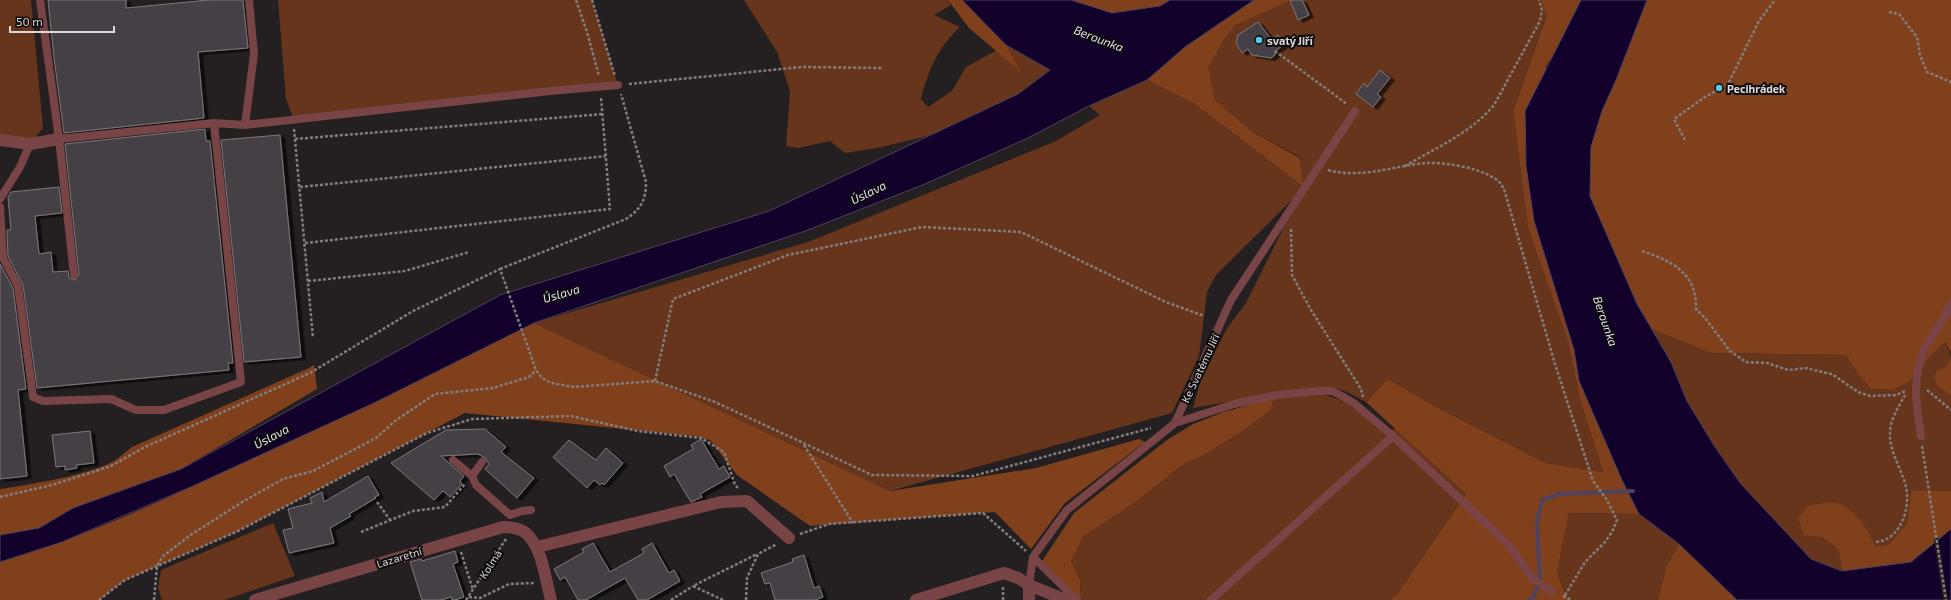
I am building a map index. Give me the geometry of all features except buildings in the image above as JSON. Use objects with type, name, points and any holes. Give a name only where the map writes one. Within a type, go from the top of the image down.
[{"type":"street","points":[[0,140],[30,144],[59,139]]},
{"type":"street","points":[[537,547],[721,502],[747,501],[789,538]]},
{"type":"street","points":[[508,527],[526,532],[537,547],[551,600]]},
{"type":"street","name":"Lazaretní","points":[[255,600],[285,596],[457,540],[508,527]]},
{"type":"street","points":[[916,600],[1004,573],[1066,600]]},
{"type":"street","name":"Ke Svatému Jiří","points":[[1029,585],[1029,600]]},
{"type":"lane","points":[[40,0],[59,139],[74,275]]},
{"type":"lane","points":[[245,126],[254,54],[249,0]]},
{"type":"lane","points":[[59,139],[214,123],[245,126],[550,91],[618,86]]},
{"type":"lane","name":"Ke Svatému Jiří","points":[[1029,585],[1033,557],[1067,510],[1175,423],[1231,300],[1355,111]]},
{"type":"lane","points":[[0,207],[3,258],[18,286],[33,397],[43,401],[111,399],[136,410],[164,410],[241,382],[214,123]]},
{"type":"lane","points":[[0,199],[20,167],[30,144]]},
{"type":"lane","points":[[1921,436],[1916,407],[1916,382],[1924,350],[1950,308]]},
{"type":"lane","points":[[1175,423],[1234,404],[1276,395],[1332,391],[1355,404],[1393,436],[1509,545],[1532,579],[1550,591]]},
{"type":"lane","points":[[1211,600],[1393,436]]},
{"type":"lane","points":[[453,460],[472,476],[476,485],[510,515],[531,510]]},
{"type":"lane","points":[[472,476],[482,462]]},
{"type":"lane","points":[[1033,557],[1077,600]]},
{"type":"path","points":[[305,243],[610,209],[601,87],[587,32],[576,0]]},
{"type":"path","points":[[0,497],[52,485],[111,466],[145,447],[310,373],[413,311],[500,269],[626,219],[636,213],[643,204],[646,193],[646,182],[592,0]]},
{"type":"path","points":[[1404,167],[1468,129],[1490,110],[1540,21],[1542,10],[1539,0]]},
{"type":"path","points":[[1685,140],[1674,120],[1705,97],[1728,84],[1739,58],[1749,44],[1759,21],[1775,0]]},
{"type":"path","points":[[1889,12],[1899,14],[1917,37],[1920,55],[1927,72],[1951,82]]},
{"type":"path","points":[[1275,51],[1355,111]]},
{"type":"path","points":[[618,86],[802,67],[883,68]]},
{"type":"path","points":[[295,139],[603,114]]},
{"type":"path","points":[[294,120],[313,338]]},
{"type":"path","points":[[300,187],[606,156]]},
{"type":"path","points":[[1318,167],[1353,173],[1380,172],[1426,163],[1463,167],[1481,172],[1498,180],[1504,190],[1555,364],[1594,482],[1607,500],[1617,520],[1606,542],[1585,562],[1564,597]]},
{"type":"path","points":[[1292,207],[1290,239],[1292,275],[1311,310],[1361,389],[1368,415]]},
{"type":"path","points":[[655,380],[673,299],[788,255],[922,227],[1021,232],[1166,302],[1204,316]]},
{"type":"path","points":[[1642,251],[1664,259],[1685,274],[1696,294],[1696,309],[1705,318],[1730,351],[1746,362],[1767,364],[1788,370],[1806,368],[1832,374],[1858,392],[1870,396],[1896,395],[1909,390],[1897,410],[1891,424],[1890,432],[1891,443],[1906,484],[1907,496],[1905,508],[1901,523],[1896,532],[1890,537],[1876,542]]},
{"type":"path","points":[[308,281],[405,271],[469,252]]},
{"type":"path","points":[[500,269],[536,370],[542,378],[551,383],[574,387],[655,380],[715,402],[872,476],[972,476],[1152,428]]},
{"type":"path","points":[[154,600],[158,566],[163,556],[192,534],[244,501],[283,479],[313,471],[376,438],[395,421],[435,394],[493,388],[529,377],[536,370]]},
{"type":"path","points":[[1916,382],[1951,410]]},
{"type":"path","points":[[99,600],[125,580],[236,532],[427,433],[472,419],[571,416],[638,431],[702,438],[724,452],[735,485],[744,494],[747,501]]},
{"type":"path","points":[[1921,436],[1946,600]]},
{"type":"path","points":[[803,444],[853,522]]},
{"type":"path","points":[[361,532],[413,511],[445,507],[472,476]]},
{"type":"path","points":[[377,502],[390,520]]},
{"type":"path","points":[[671,600],[693,586],[789,538],[828,524],[983,513],[1033,557]]},
{"type":"path","name":"Kolmá","points":[[467,599],[508,527]]},
{"type":"path","points":[[457,540],[473,590]]},
{"type":"path","points":[[746,600],[748,578],[758,554]]},
{"type":"path","points":[[467,599],[480,598],[508,584],[540,583]]},
{"type":"path","points":[[693,586],[723,600]]},
{"type":"shaded area","points":[[0,0],[31,0],[43,128],[30,144],[0,140]]},
{"type":"shaded area","points":[[278,0],[592,0],[618,85],[294,120],[286,99]]},
{"type":"shaded area","points":[[744,0],[948,0],[951,5],[934,15],[960,27],[940,51],[927,79],[921,99],[928,107],[952,91],[966,67],[1006,45],[1050,70],[1018,94],[931,135],[877,148],[845,153],[830,141],[799,148],[786,146],[790,91],[777,52]]},
{"type":"shaded area","points":[[948,0],[962,0],[1006,45],[1021,72],[969,28]]},
{"type":"shaded area","points":[[1071,0],[1170,0],[1160,6],[1112,13]]},
{"type":"shaded area","points":[[1254,0],[1291,0],[1236,25],[1224,39],[1208,68],[1215,100],[1253,132],[1300,158],[1304,187],[1193,103],[1147,80],[1185,47]]},
{"type":"shaded area","points":[[1290,0],[1298,20],[1309,15],[1302,0],[1541,0],[1546,16],[1513,111],[1528,228],[1568,342],[1581,403],[1603,472],[1546,463],[1438,408],[1388,379],[1366,402],[1345,391],[1330,387],[1308,388],[1193,408],[1202,376],[1228,327],[1246,303],[1303,189],[1216,275],[1207,292],[1199,356],[1172,413],[890,491],[534,323],[808,242],[1056,141],[1100,115],[1089,106],[1147,80],[1193,103],[1304,187],[1300,157],[1253,132],[1215,100],[1207,68],[1224,39],[1236,25]],"holes":[[[1258,22],[1272,40],[1278,35],[1285,44],[1275,51],[1275,55],[1270,58],[1264,58],[1262,54],[1259,56],[1253,56],[1248,49],[1242,53],[1236,44],[1239,34]],[[1380,70],[1389,78],[1377,94],[1381,97],[1373,107],[1356,94],[1363,84],[1367,87]]]},
{"type":"shaded area","points":[[1541,0],[1581,0],[1562,41],[1546,66],[1526,166],[1534,221],[1574,350],[1579,381],[1621,478],[1639,514],[1569,513],[1557,572],[1566,597],[1572,600],[1390,600],[1397,594],[1466,494],[1366,402],[1388,379],[1438,408],[1546,463],[1603,472],[1581,403],[1568,342],[1528,228],[1513,111],[1546,17]]},
{"type":"shaded area","points":[[1647,0],[1951,0],[1951,353],[1945,342],[1927,360],[1909,382],[1893,390],[1871,389],[1860,377],[1846,355],[1710,353],[1652,329],[1637,304],[1590,196],[1591,147],[1602,111],[1616,80]]},
{"type":"shaded area","points":[[534,323],[890,491],[1036,468],[1139,439],[1145,442],[1065,503],[1031,549],[995,512],[810,526],[737,475],[710,440],[694,436],[465,413],[236,532],[125,580],[99,600],[0,600],[0,562],[59,543],[118,520],[270,451]]},
{"type":"shaded area","points":[[1652,329],[1710,353],[1846,355],[1860,377],[1871,389],[1893,390],[1909,382],[1927,360],[1945,342],[1951,356],[1947,366],[1938,370],[1938,387],[1951,396],[1951,491],[1911,490],[1907,523],[1888,545],[1875,548],[1864,528],[1836,503],[1823,505],[1822,537],[1838,549],[1842,571],[1811,559],[1741,484],[1715,447],[1687,401],[1671,362]]},
{"type":"shaded area","points":[[1951,356],[1951,396],[1938,387],[1934,377],[1938,370],[1947,366]]},
{"type":"shaded area","points":[[314,365],[317,389],[181,469],[73,508],[39,528],[0,535],[0,489],[61,478],[107,464],[117,459],[132,447]]},
{"type":"shaded area","points":[[1324,395],[1333,397],[1350,405],[1386,435],[1395,428],[1466,494],[1397,594],[1390,600],[1081,600],[1080,580],[1071,561],[1084,536],[1133,504],[1184,464],[1208,453],[1244,430],[1271,410],[1274,398]]},
{"type":"shaded area","points":[[1274,398],[1271,410],[1244,430],[1208,453],[1184,464],[1133,504],[1084,536],[1071,561],[1080,580],[1081,600],[1042,561],[1074,513],[1167,440],[1193,424],[1224,412]]},
{"type":"shaded area","points":[[1911,490],[1951,491],[1951,529],[1911,562],[1842,571],[1838,549],[1822,537],[1804,535],[1798,518],[1808,506],[1826,503],[1843,505],[1860,520],[1875,547],[1888,545],[1907,523]]},
{"type":"shaded area","points":[[1569,513],[1639,514],[1679,544],[1666,567],[1658,600],[1572,600],[1566,597],[1557,572]]},
{"type":"shaded area","points":[[273,523],[295,576],[224,600],[162,600],[158,588],[161,570]]},
{"type":"shaded area","points":[[1679,544],[1737,600],[1658,600],[1666,567]]},
{"type":"water","points":[[962,0],[1071,0],[1112,13],[1160,6],[1170,0],[1254,0],[1185,47],[1147,80],[1089,106],[1028,138],[925,184],[808,230],[534,323],[374,403],[193,486],[62,542],[0,562],[0,535],[39,528],[73,508],[181,469],[500,295],[769,211],[1018,94],[1050,70],[1006,45]]},
{"type":"water","name":"Berounka","points":[[1581,0],[1647,0],[1616,80],[1602,111],[1591,147],[1590,196],[1637,304],[1671,362],[1687,401],[1715,447],[1741,484],[1811,559],[1842,571],[1911,562],[1951,529],[1951,600],[1737,600],[1679,544],[1639,514],[1621,478],[1579,381],[1574,350],[1534,221],[1526,166],[1525,111]]},
{"type":"pier","points":[[1938,537],[1948,600],[1943,600],[1934,540]]},
{"type":"waterway","points":[[1540,580],[1537,523],[1542,500],[1560,494],[1633,491]]},
{"type":"waterway","points":[[1529,600],[1533,598],[1538,585]]},
{"type":"place","name":"svatý Jiří","points":[[1259,40]]},
{"type":"place","name":"Pecihrádek","points":[[1719,88]]},
{"type":"water label","name":"Úslava","points":[[868,192]]},
{"type":"water label","name":"Úslava","points":[[561,293]]},
{"type":"water label","name":"Úslava","points":[[271,436]]}]
